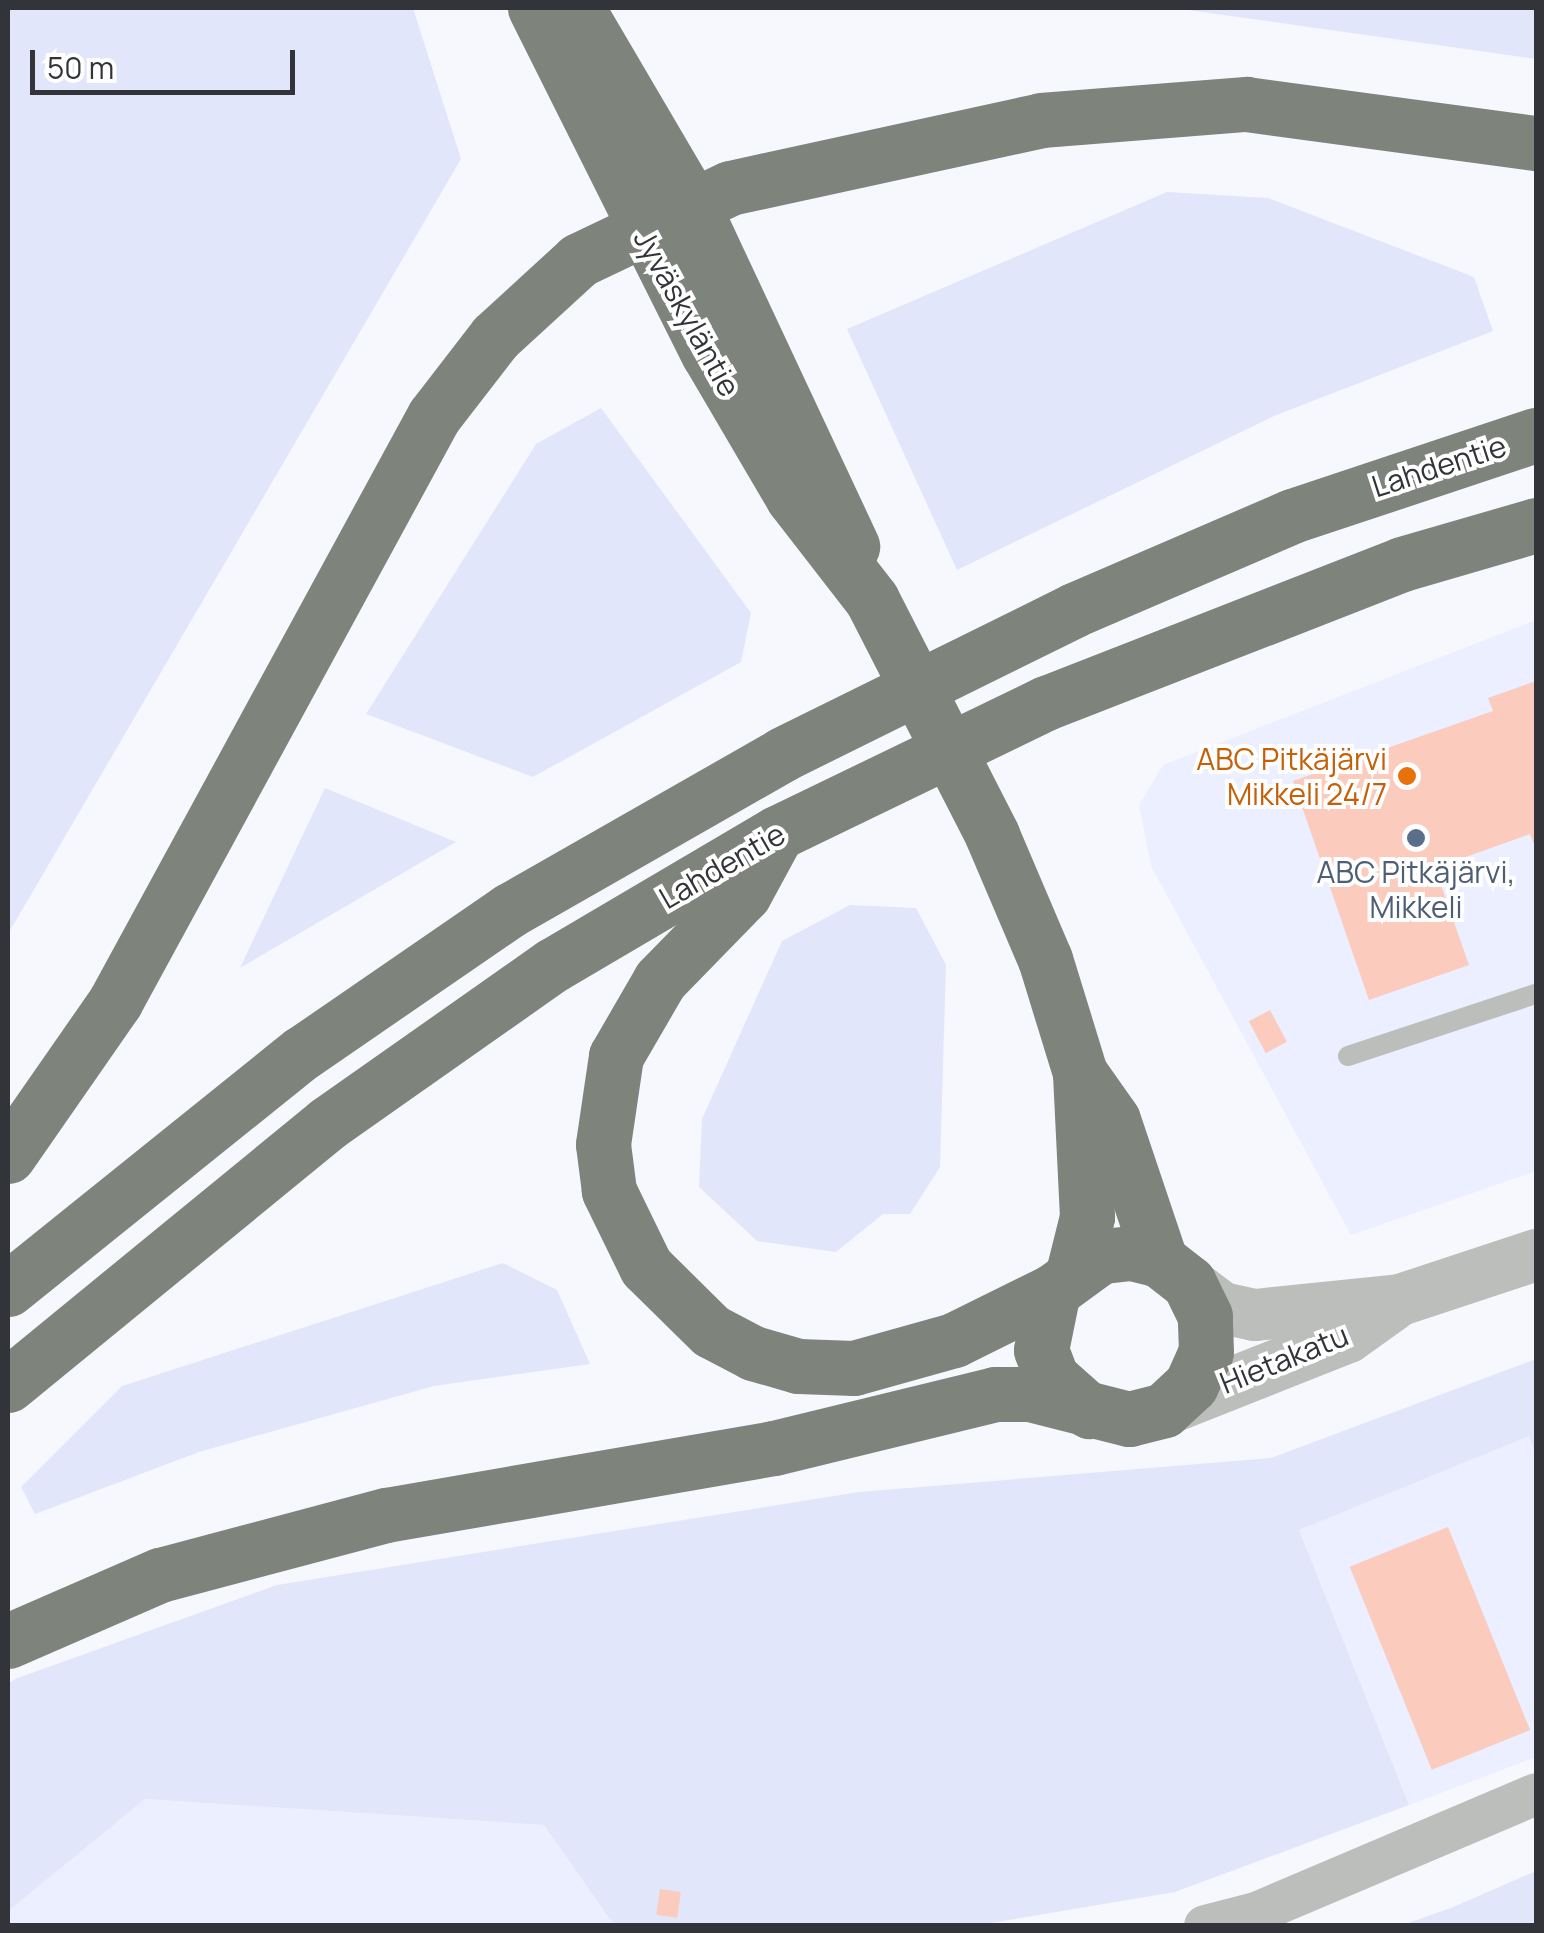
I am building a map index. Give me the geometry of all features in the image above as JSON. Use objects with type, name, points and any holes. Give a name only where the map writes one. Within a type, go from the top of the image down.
[{"type":"highway","name":"Jyväskyläntie","points":[[535,8],[640,229],[793,498],[872,600]]},
{"type":"highway","name":"Jyväskyläntie","points":[[577,8],[692,204],[826,477],[872,600],[992,835],[1045,959],[1080,1073],[1087,1217],[1063,1280]]},
{"type":"highway","points":[[8,1156],[115,1002],[434,416],[495,337],[579,260],[730,188],[1040,120],[1146,108],[1344,112],[1536,142]]},
{"type":"highway","name":"Lahdentie","points":[[8,1289],[302,1053],[510,910],[783,754],[1074,610],[1292,516],[1536,435]]},
{"type":"highway","name":"Lahdentie","points":[[8,1385],[328,1123],[553,965],[777,834],[1046,703],[1402,564],[1536,525]]},
{"type":"highway","points":[[8,1640],[160,1575],[386,1516],[774,1448],[995,1394],[1030,1394],[1099,1416],[1129,1419],[1164,1410],[1192,1386],[1206,1352],[1205,1316],[1174,1271],[1100,1256],[1063,1280],[897,1362],[798,1366],[711,1332],[678,1305],[624,1233],[603,1144],[616,1056],[660,980],[744,894],[777,834]]},
{"type":"highway","name":"Jyväskyläntie","points":[[1080,1073],[1113,1120],[1174,1271]]},
{"type":"highway","points":[[1063,1280],[1042,1350],[1052,1378],[1099,1416]]},
{"type":"street","name":"Hietakatu","points":[[1174,1271],[1222,1308],[1255,1315],[1400,1300],[1536,1255]]},
{"type":"street","name":"Hietakatu","points":[[1164,1410],[1348,1337],[1400,1300]]},
{"type":"street","points":[[1205,1926],[1256,1914],[1536,1794]]},
{"type":"lane","points":[[1348,1056],[1536,994]]},
{"type":"shaded area","points":[[8,8],[413,8],[461,159],[8,934]]},
{"type":"shaded area","points":[[1174,8],[1536,8],[1536,59]]},
{"type":"shaded area","points":[[1167,192],[1268,198],[1474,277],[1493,331],[1274,416],[957,570],[847,329]]},
{"type":"shaded area","points":[[601,408],[751,613],[741,662],[533,777],[366,714],[536,444]]},
{"type":"shaded area","points":[[1536,620],[1536,1171],[1351,1235],[1151,866],[1139,805],[1163,765]]},
{"type":"shaded area","points":[[325,788],[456,842],[240,968]]},
{"type":"shaded area","points":[[850,905],[916,908],[946,965],[940,1167],[910,1214],[883,1214],[836,1252],[757,1241],[699,1187],[702,1119],[782,941]]},
{"type":"shaded area","points":[[503,1263],[557,1290],[590,1364],[434,1386],[199,1452],[35,1514],[21,1487],[122,1386]]},
{"type":"shaded area","points":[[1536,1359],[1536,1456],[1529,1436],[1299,1530],[1409,1805],[1175,1892],[979,1925],[614,1925],[544,1825],[145,1799],[8,1911],[8,1684],[15,1679],[277,1585],[859,1492],[1271,1458]]},
{"type":"shaded area","points":[[1529,1435],[1536,1456],[1536,1757],[1409,1805],[1299,1530]]},
{"type":"shaded area","points":[[145,1799],[544,1825],[614,1925],[8,1926],[8,1906]]},
{"type":"shaded area","points":[[1536,1871],[1536,1925],[1402,1925],[1451,1908]]},
{"type":"building","name":"ABC Pitkäjärvi, Mikkeli","points":[[1536,681],[1536,849],[1530,834],[1435,868],[1469,965],[1369,1000],[1293,781],[1493,711],[1488,698]]},
{"type":"building","points":[[1270,1010],[1287,1042],[1266,1053],[1249,1021]]},
{"type":"building","points":[[1448,1527],[1530,1730],[1432,1770],[1350,1567]]},
{"type":"building","points":[[660,1889],[681,1892],[677,1918],[656,1915]]},
{"type":"place","name":"ABC Pitkäjärvi Mikkeli 24/7","points":[[1407,776]]},
{"type":"place","name":"ABC Pitkäjärvi, Mikkeli","points":[[1416,838]]}]
